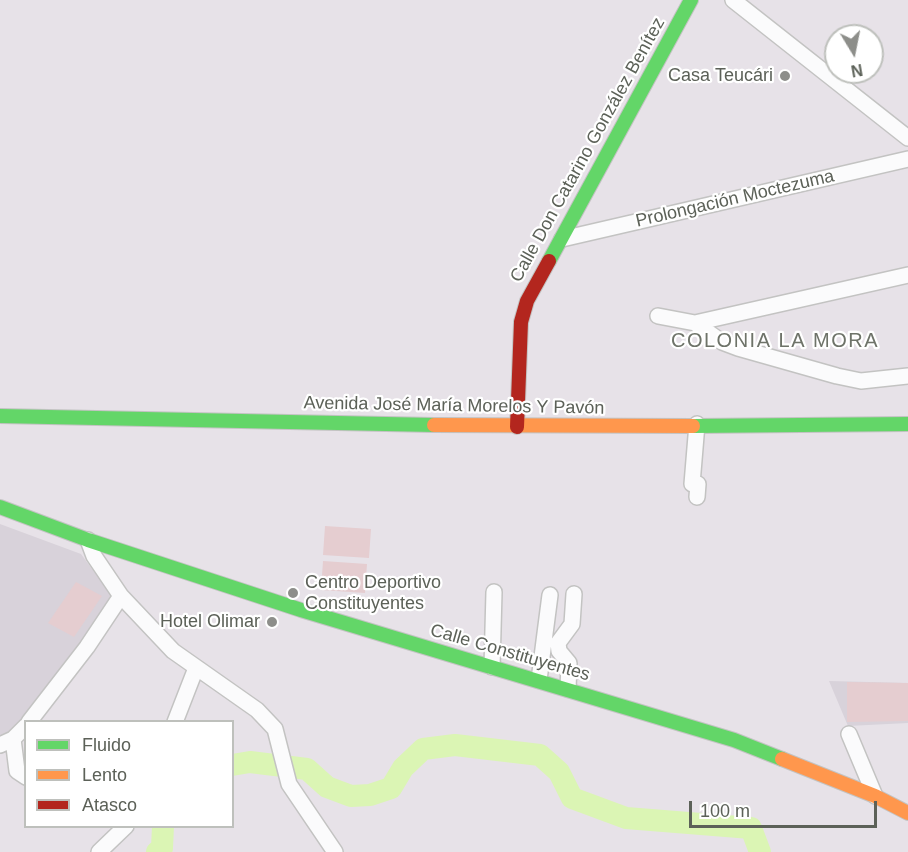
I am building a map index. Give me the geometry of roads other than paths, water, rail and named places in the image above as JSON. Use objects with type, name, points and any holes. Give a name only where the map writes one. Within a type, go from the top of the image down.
[{"type":"main road","name":"Calle Don Catarino González Benítez","points":[[518,428],[521,322],[535,283],[562,239],[691,0]]},
{"type":"main road","name":"Avenida José María Morelos Y Pavón","points":[[0,416],[518,428],[697,424],[908,424]]},
{"type":"main road","name":"Calle Constituyentes","points":[[0,507],[88,540],[301,610],[734,740],[875,796],[907,813]]},
{"type":"street","points":[[733,0],[908,138]]},
{"type":"street","name":"Prolongación Moctezuma","points":[[562,239],[908,159]]},
{"type":"street","points":[[658,316],[695,323],[908,274]]},
{"type":"street","points":[[695,323],[722,342],[738,348],[837,376],[861,381],[908,376]]},
{"type":"street","points":[[697,424],[692,484],[698,484],[697,497]]},
{"type":"street","points":[[88,540],[94,556],[121,596],[172,651],[257,710],[270,722],[277,736],[289,784],[334,852]]},
{"type":"street","points":[[492,667],[494,592]]},
{"type":"street","points":[[568,689],[569,663],[559,651],[558,643],[572,624],[574,594]]},
{"type":"street","points":[[539,680],[550,595]]},
{"type":"street","points":[[31,720],[87,647],[121,596]]},
{"type":"street","points":[[176,720],[196,668]]},
{"type":"street","points":[[24,728],[7,742],[17,771],[24,776]]},
{"type":"street","points":[[849,734],[875,796]]},
{"type":"street","points":[[99,852],[124,828]]},
{"type":"waterway","points":[[234,765],[250,762],[307,769],[327,787],[351,796],[370,795],[391,788],[403,768],[423,749],[455,745],[540,755],[559,772],[572,798],[626,818],[751,828],[760,852]]},
{"type":"waterway","points":[[157,852],[162,848],[163,828]]},
{"type":"place","name":"Casa Teucári","points":[[785,76]]},
{"type":"place","name":"Centro Deportivo Constituyentes","points":[[293,593]]},
{"type":"place","name":"Hotel Olimar","points":[[272,622]]},
{"type":"district","name":"COLONIA LA MORA","points":[[775,341]]}]
